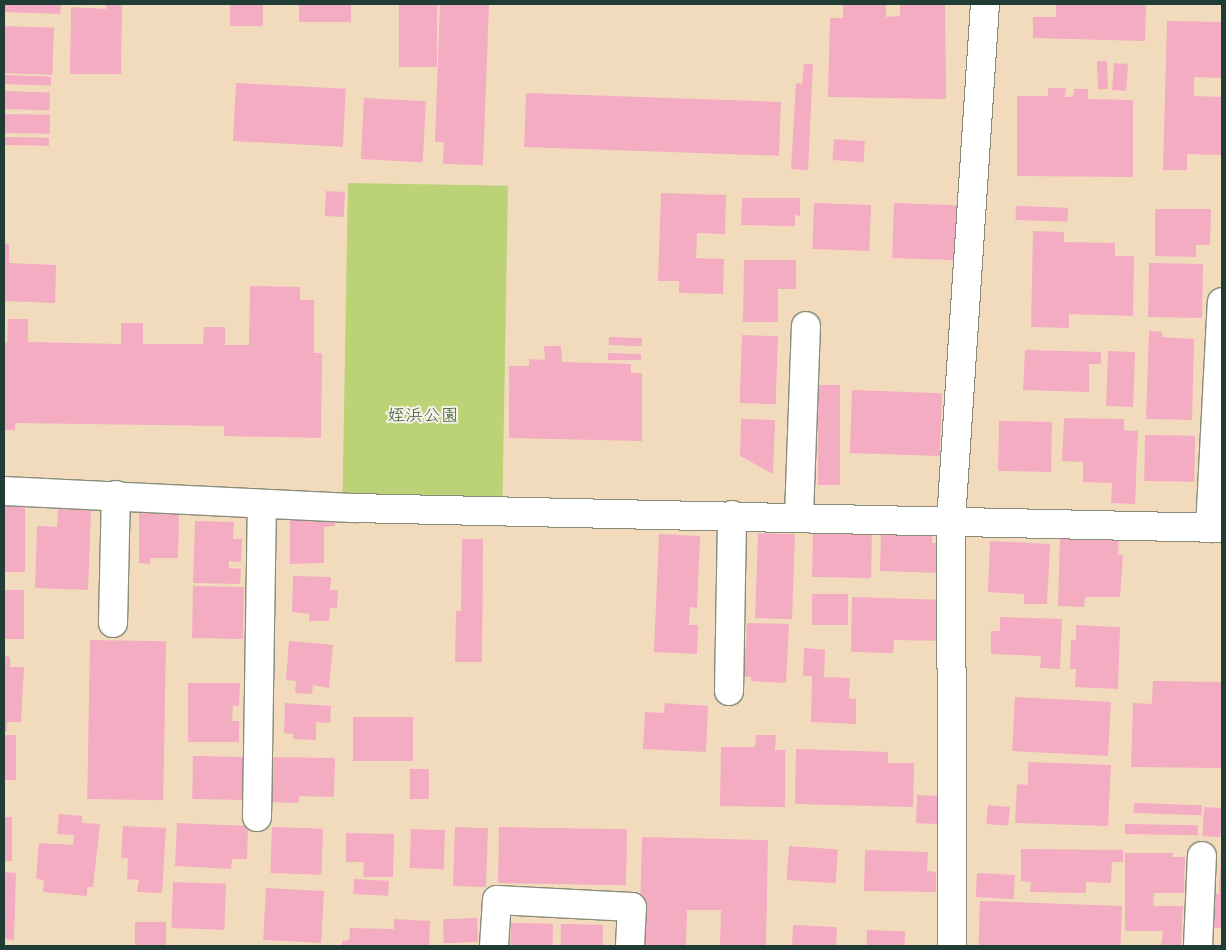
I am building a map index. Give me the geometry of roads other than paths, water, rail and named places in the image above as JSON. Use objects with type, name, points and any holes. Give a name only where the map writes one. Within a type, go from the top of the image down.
[{"type":"street","points":[[952,946],[951,520],[985,4]]},
{"type":"street","points":[[4,491],[116,495],[262,504],[799,516],[1216,528],[1222,302]]},
{"type":"street","points":[[799,516],[806,326]]},
{"type":"street","points":[[113,623],[116,495]]},
{"type":"street","points":[[258,817],[262,504]]},
{"type":"street","points":[[729,691],[732,515]]},
{"type":"street","points":[[1198,946],[1202,856]]},
{"type":"street","points":[[494,946],[497,900],[632,907],[630,946]]},
{"type":"park label","name":"姪浜公園","points":[[423,414]]}]
